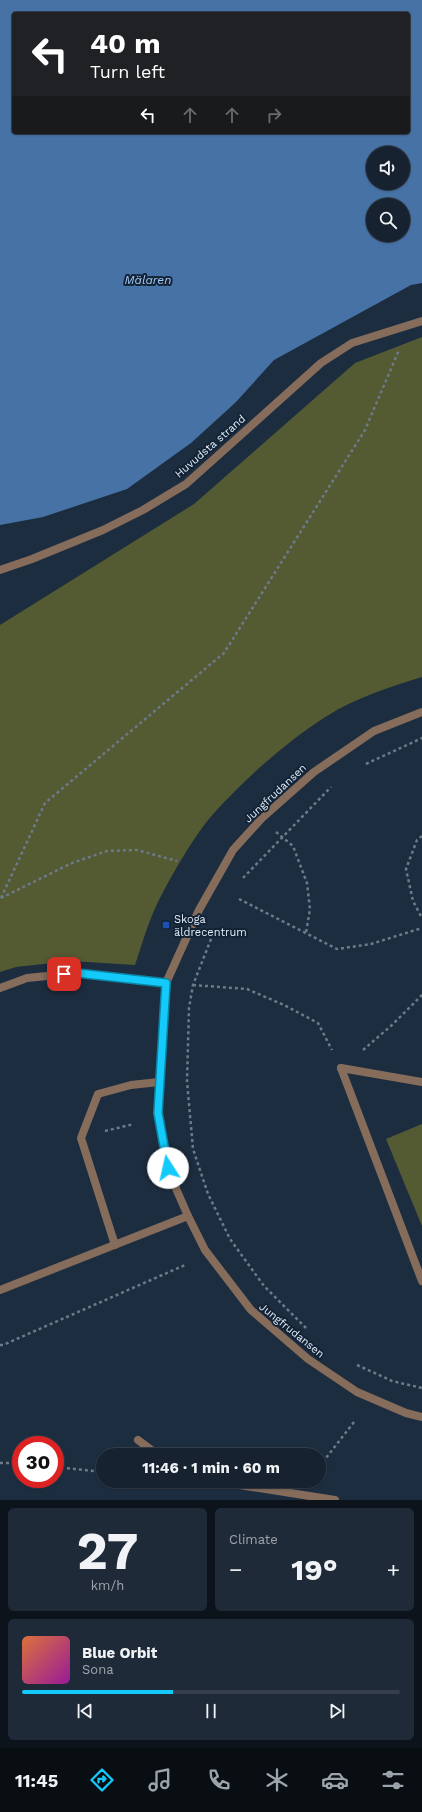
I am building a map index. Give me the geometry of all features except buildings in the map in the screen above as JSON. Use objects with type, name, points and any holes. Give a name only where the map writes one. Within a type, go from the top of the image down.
[{"type":"street","name":"Huvudsta strand","points":[[0,570],[32,559],[96,533],[143,510],[186,484],[321,363],[352,343],[422,321]]},
{"type":"street","name":"Jungfrudansen","points":[[422,712],[374,731],[314,772],[262,818],[233,850],[199,910],[166,983],[158,1113],[168,1168],[188,1216],[205,1250],[250,1310],[308,1360],[357,1392],[406,1413],[422,1417]]},
{"type":"street","points":[[0,988],[26,978],[77,973],[166,983]]},
{"type":"street","points":[[342,1068],[422,1082]]},
{"type":"street","points":[[342,1068],[422,1281]]},
{"type":"street","points":[[115,1245],[81,1138],[98,1094],[131,1085],[159,1082]]},
{"type":"street","points":[[0,1290],[188,1216]]},
{"type":"street","points":[[138,1440],[149,1448]]},
{"type":"street","points":[[259,1488],[335,1500]]},
{"type":"path","points":[[0,898],[45,804],[224,653],[364,430],[411,324]]},
{"type":"path","points":[[359,767],[422,738]]},
{"type":"path","points":[[239,883],[334,784]]},
{"type":"path","points":[[262,818],[293,846],[307,883],[310,910],[306,933]]},
{"type":"path","points":[[422,836],[417,840],[406,869],[413,901],[422,918]]},
{"type":"path","points":[[0,898],[72,863],[107,850],[137,850],[177,861]]},
{"type":"path","points":[[239,899],[337,949],[371,944],[422,928]]},
{"type":"path","points":[[211,938],[193,985],[187,1035],[187,1081],[193,1149],[208,1194],[230,1239],[264,1286],[311,1332]]},
{"type":"path","points":[[166,983],[247,989],[284,1005],[318,1023],[342,1068],[392,1025],[422,995]]},
{"type":"path","points":[[0,1345],[185,1265]]},
{"type":"path","points":[[353,1363],[392,1381],[422,1388]]},
{"type":"path","points":[[326,1458],[354,1422]]},
{"type":"path","points":[[0,1463],[12,1464]]},
{"type":"path","points":[[64,1468],[96,1471]]},
{"type":"green space","points":[[422,337],[422,677],[361,698],[327,716],[282,749],[240,786],[214,813],[191,844],[176,868],[154,910],[135,965],[71,961],[16,967],[0,972],[0,625],[194,504],[355,363]]},
{"type":"green space","points":[[422,1124],[422,1226],[386,1139]]},
{"type":"water","name":"Mälaren","points":[[0,0],[422,0],[422,283],[411,285],[274,360],[236,402],[191,443],[127,489],[43,517],[0,525]]},
{"type":"place","name":"Skoga äldrecentrum","points":[[166,925]]},
{"type":"route","points":[[64,974],[77,973],[166,983],[158,1113],[168,1168]]}]
